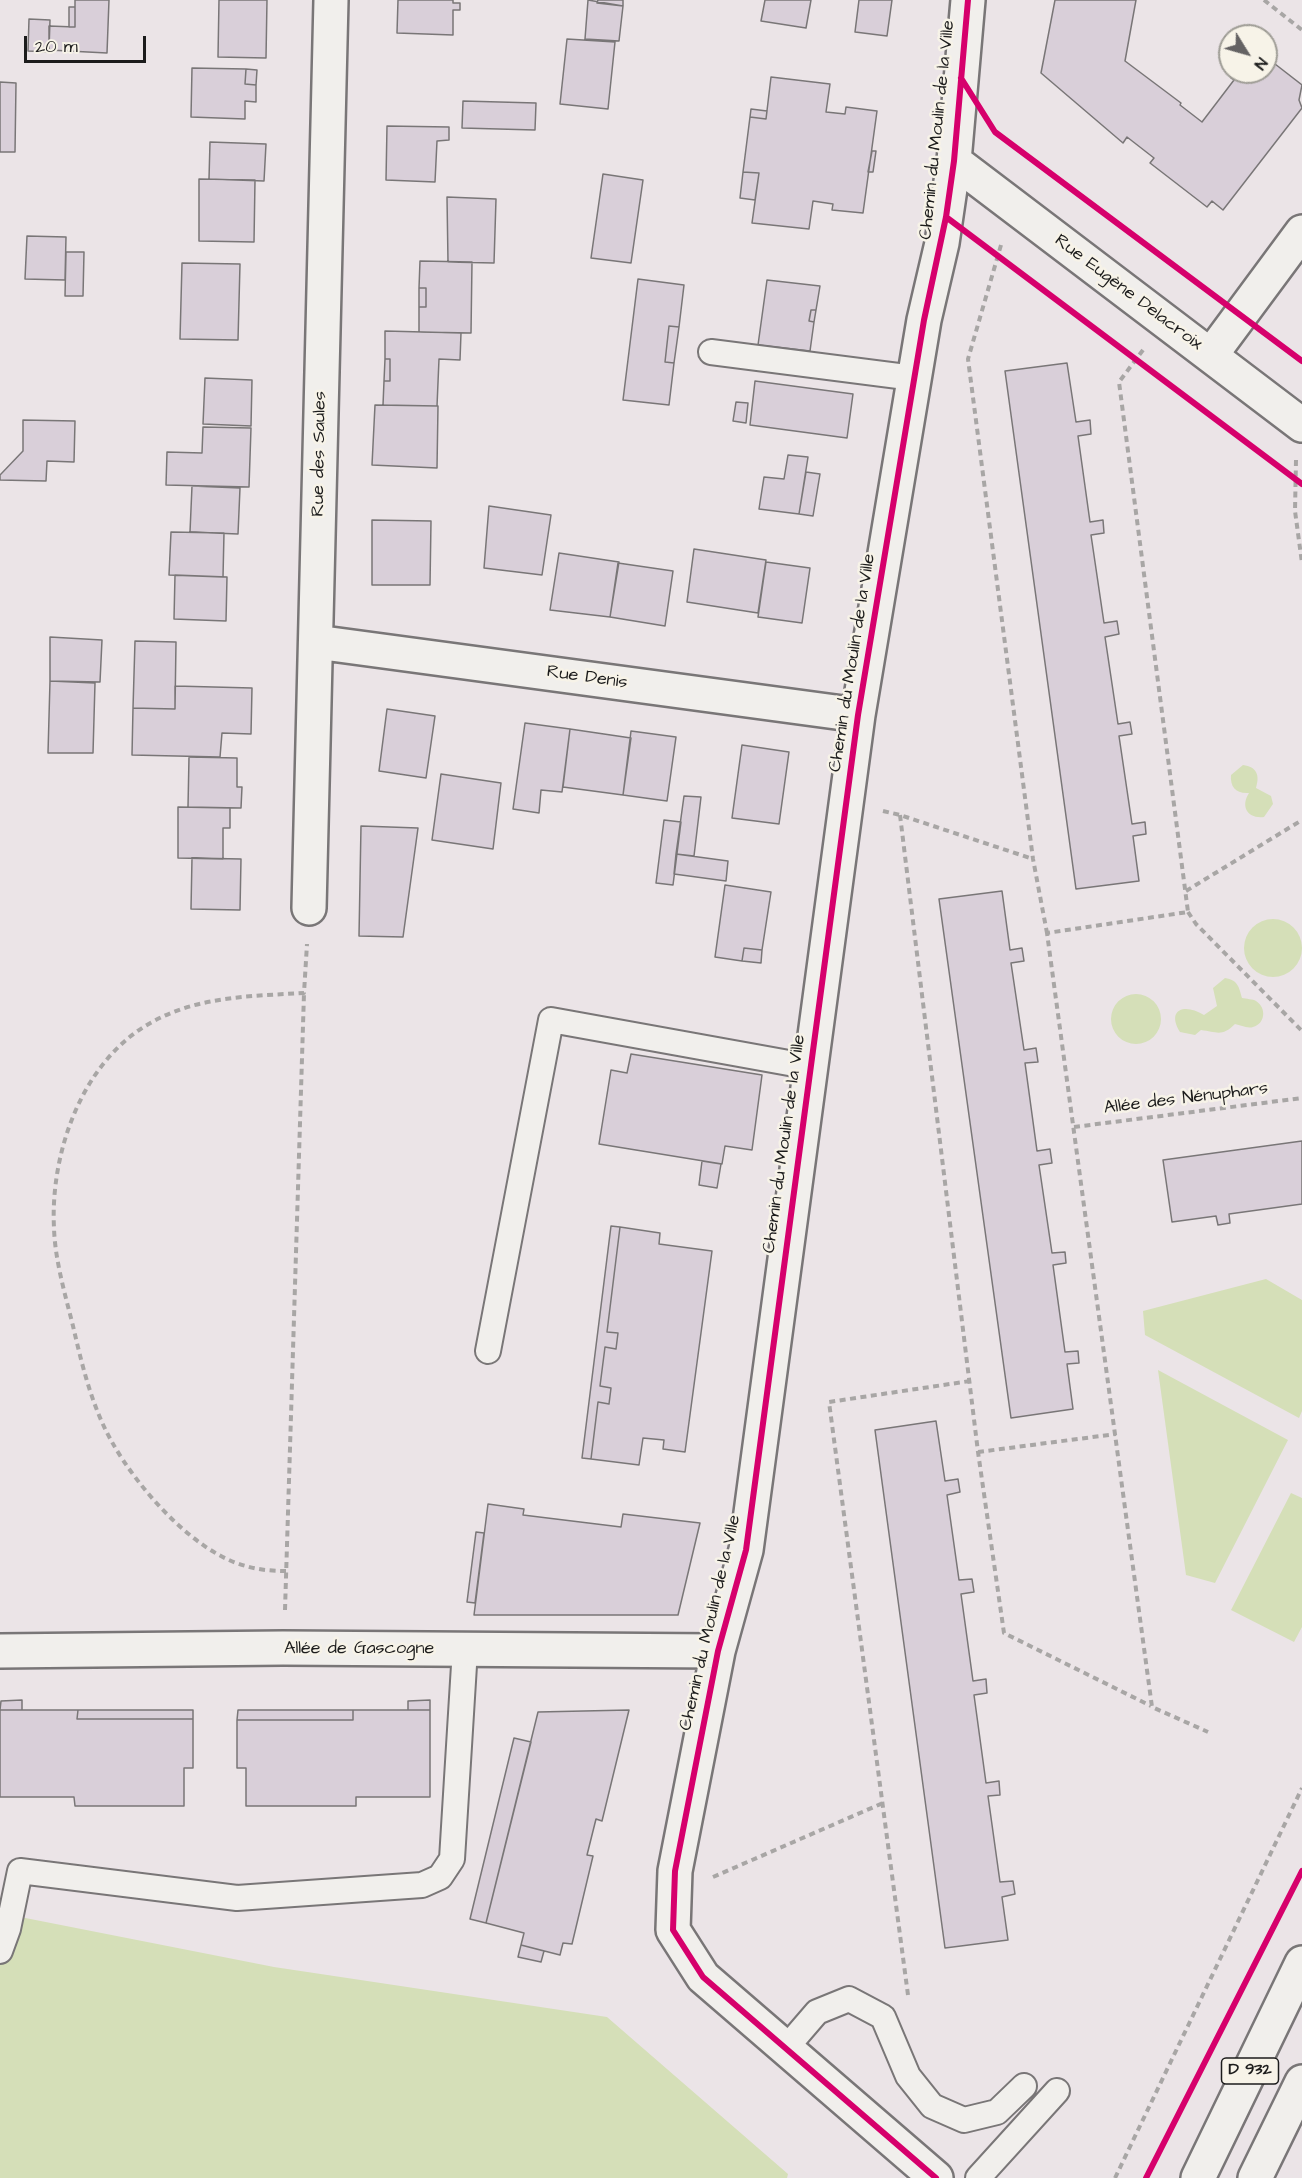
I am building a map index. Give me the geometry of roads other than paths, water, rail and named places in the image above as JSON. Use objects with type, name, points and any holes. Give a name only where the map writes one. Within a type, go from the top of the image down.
[{"type":"street","name":"Rue des Saules","points":[[309,908],[331,0]]},
{"type":"street","name":"Chemin du Moulin de la Ville","points":[[936,2178],[703,1977],[673,1930],[672,1905],[675,1871],[717,1651],[746,1550],[858,715],[914,378],[946,217],[954,161],[968,0]]},
{"type":"street","name":"Rue Eugène Delacroix","points":[[954,161],[1299,423]]},
{"type":"street","points":[[1211,355],[1302,232]]},
{"type":"street","name":"Rue Denis","points":[[316,642],[858,715]]},
{"type":"street","name":"Allée de Gascogne","points":[[0,1651],[283,1648],[717,1651]]},
{"type":"street","name":"D 932","points":[[1198,2178],[1302,1963]]},
{"type":"street","name":"D 932","points":[[1255,2178],[1302,2082]]},
{"type":"lane","points":[[711,352],[914,378]]},
{"type":"lane","points":[[488,1351],[551,1020],[811,1066]]},
{"type":"lane","points":[[0,1951],[8,1929],[20,1871],[237,1898],[422,1885],[440,1877],[452,1859],[465,1650]]},
{"type":"lane","points":[[786,2048],[817,2012],[849,1999],[883,2017],[908,2076],[932,2106],[964,2120],[997,2112],[1024,2086]]},
{"type":"lane","points":[[978,2178],[1057,2091]]}]
